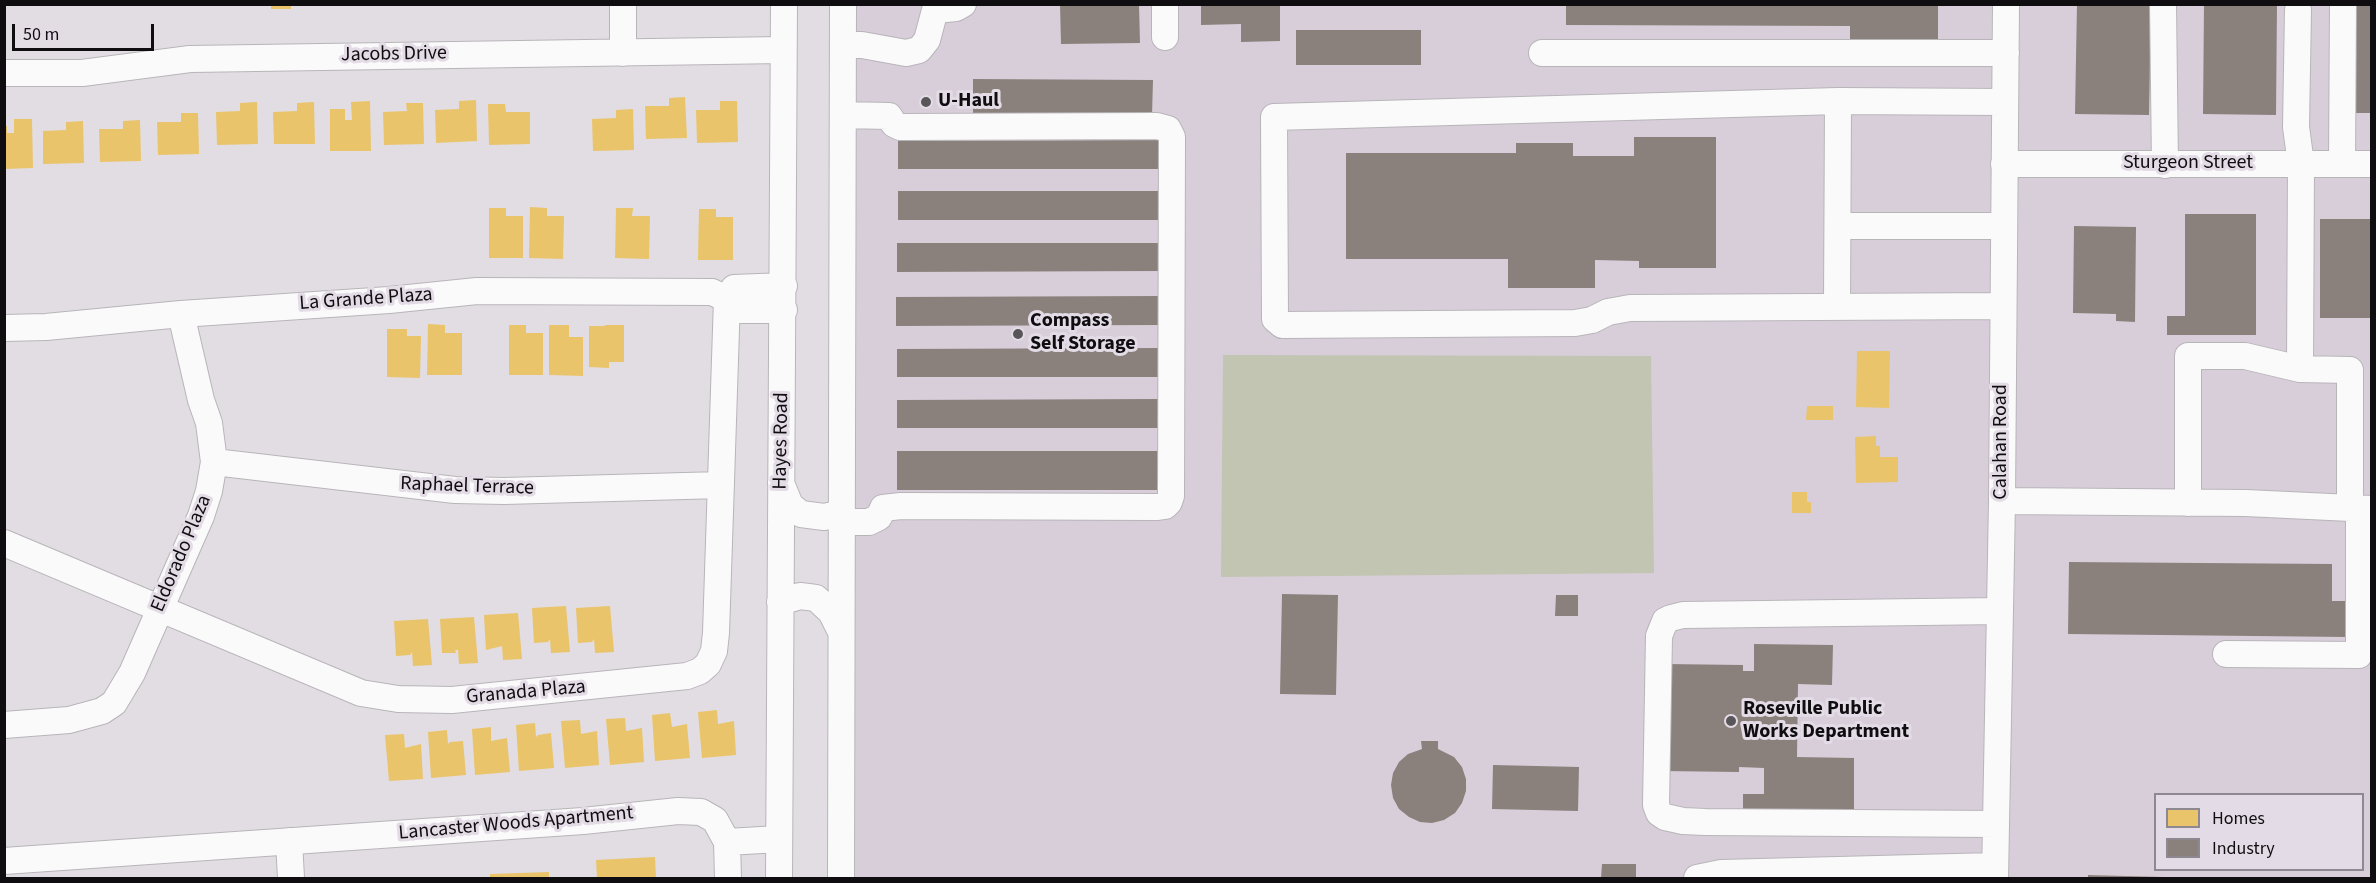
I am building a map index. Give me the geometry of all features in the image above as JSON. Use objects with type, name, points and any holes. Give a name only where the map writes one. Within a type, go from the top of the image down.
[{"type":"street","points":[[623,4],[623,53]]},
{"type":"street","name":"Hayes Road","points":[[779,879],[784,4]]},
{"type":"street","points":[[841,879],[843,4]]},
{"type":"street","points":[[843,45],[862,45],[906,53],[919,50],[927,40],[935,7],[956,8],[963,4]]},
{"type":"street","points":[[1165,4],[1165,37]]},
{"type":"street","name":"Calahan Road","points":[[1995,872],[2002,501],[2006,4]]},
{"type":"street","points":[[2163,4],[2165,165]]},
{"type":"street","points":[[2342,164],[2343,4]]},
{"type":"street","points":[[2298,10],[2296,127],[2301,164],[2300,369]]},
{"type":"street","name":"Jacobs Drive","points":[[4,73],[82,73],[190,59],[783,50]]},
{"type":"street","points":[[1542,53],[2006,53]]},
{"type":"street","points":[[2003,306],[1630,308],[1608,312],[1592,320],[1575,323],[1282,325],[1275,320],[1274,117],[1839,101],[2005,102]]},
{"type":"street","points":[[1837,306],[1839,101]]},
{"type":"street","points":[[781,483],[790,505],[801,514],[824,518],[838,514],[869,522],[879,517],[883,508],[901,506],[1158,507],[1170,502],[1172,137],[1168,129],[1157,126],[900,127],[894,124],[889,116],[843,115]]},
{"type":"street","name":"Sturgeon Street","points":[[2004,164],[2372,164]]},
{"type":"street","points":[[1838,226],[2004,226]]},
{"type":"street","points":[[727,299],[734,288],[784,298]]},
{"type":"street","name":"La Grande Plaza","points":[[4,328],[46,327],[477,291],[712,292],[727,299]]},
{"type":"street","name":"Granada Plaza","points":[[4,543],[361,693],[398,699],[452,700],[687,676],[700,671],[708,664],[714,651],[716,633],[727,299]]},
{"type":"street","name":"Eldorado Plaza","points":[[4,725],[69,720],[102,711],[114,703],[122,691],[201,516],[209,491],[214,462],[209,423],[201,400],[181,314]]},
{"type":"street","points":[[2188,502],[2188,356],[2246,356],[2300,369],[2350,370],[2360,509],[2359,656],[2226,654]]},
{"type":"street","name":"Raphael Terrace","points":[[214,462],[455,490],[514,491],[721,485]]},
{"type":"street","points":[[2002,501],[2188,502],[2360,509]]},
{"type":"street","points":[[780,602],[800,596],[816,598],[831,612],[842,635]]},
{"type":"street","points":[[1996,824],[1705,822],[1665,817],[1659,813],[1656,805],[1659,636],[1665,621],[1683,615],[2000,611]]},
{"type":"street","name":"Lancaster Woods Apartment","points":[[4,861],[583,821],[678,810],[701,812],[715,820],[728,842]]},
{"type":"street","points":[[728,879],[728,842],[779,839]]},
{"type":"street","points":[[289,841],[291,879]]},
{"type":"street","points":[[1696,879],[1721,873],[1995,872]]},
{"type":"shaded area","points":[[854,5],[2371,5],[2371,878],[851,878]]},
{"type":"green space","points":[[1223,355],[1651,356],[1654,573],[1221,577]]},
{"type":"building: Homes","points":[[271,4],[291,4],[291,9],[271,9]]},
{"type":"building: Homes","points":[[685,97],[687,138],[646,139],[645,106],[669,106],[669,98]]},
{"type":"building: Homes","points":[[476,100],[477,141],[436,143],[435,110],[459,109],[459,101]]},
{"type":"building: Homes","points":[[370,101],[371,151],[330,151],[330,109],[345,109],[345,120],[352,120],[351,102]]},
{"type":"building: Homes","points":[[720,101],[737,101],[738,142],[697,143],[696,110],[720,110]]},
{"type":"building: Homes","points":[[257,102],[258,144],[217,145],[216,112],[240,111],[240,103]]},
{"type":"building: Homes","points":[[314,102],[315,144],[274,144],[273,112],[297,111],[297,103]]},
{"type":"building: Homes","points":[[406,103],[423,103],[424,144],[384,145],[383,112],[407,111]]},
{"type":"building: Homes","points":[[488,104],[505,104],[506,112],[530,112],[530,144],[489,145]]},
{"type":"building: Homes","points":[[633,109],[634,150],[593,151],[592,119],[616,118],[616,110]]},
{"type":"building: Homes","points":[[181,113],[198,113],[199,154],[158,155],[157,122],[181,122]]},
{"type":"building: Homes","points":[[14,119],[32,119],[33,168],[4,169],[4,126],[7,126],[7,133],[14,133]]},
{"type":"building: Homes","points":[[140,120],[141,161],[100,162],[99,129],[123,129],[123,121]]},
{"type":"building: Homes","points":[[83,121],[84,163],[43,164],[43,131],[66,130],[66,122]]},
{"type":"building: Homes","points":[[530,207],[547,208],[547,216],[564,216],[563,259],[529,258]]},
{"type":"building: Homes","points":[[489,208],[506,208],[506,216],[523,216],[523,258],[489,258]]},
{"type":"building: Homes","points":[[616,208],[633,208],[632,216],[650,216],[649,259],[615,258]]},
{"type":"building: Homes","points":[[699,209],[716,209],[716,217],[733,217],[733,260],[698,260]]},
{"type":"building: Homes","points":[[428,324],[445,325],[445,333],[462,333],[462,375],[427,375]]},
{"type":"building: Homes","points":[[509,325],[526,325],[526,333],[543,333],[543,375],[509,375]]},
{"type":"building: Homes","points":[[549,325],[569,325],[569,337],[583,337],[583,376],[549,375]]},
{"type":"building: Homes","points":[[624,325],[624,362],[609,362],[609,368],[589,367],[589,326]]},
{"type":"building: Homes","points":[[387,329],[407,329],[407,336],[421,336],[420,378],[387,377]]},
{"type":"building: Homes","points":[[1857,351],[1890,351],[1889,408],[1856,407]]},
{"type":"building: Homes","points":[[1807,406],[1833,406],[1833,420],[1806,420]]},
{"type":"building: Homes","points":[[1876,436],[1876,446],[1880,446],[1880,457],[1898,457],[1898,482],[1856,483],[1855,437]]},
{"type":"building: Homes","points":[[1792,492],[1807,492],[1807,502],[1811,502],[1811,513],[1792,513]]},
{"type":"building: Homes","points":[[566,606],[570,652],[551,653],[550,639],[548,642],[534,643],[532,608]]},
{"type":"building: Homes","points":[[610,606],[614,652],[595,653],[594,639],[592,642],[578,643],[576,608]]},
{"type":"building: Homes","points":[[518,613],[522,659],[503,660],[502,646],[486,650],[484,615]]},
{"type":"building: Homes","points":[[474,617],[478,663],[459,664],[458,650],[455,650],[456,653],[442,653],[440,619]]},
{"type":"building: Homes","points":[[428,619],[432,665],[413,666],[412,652],[410,655],[396,656],[394,621]]},
{"type":"building: Homes","points":[[717,710],[718,724],[734,721],[736,755],[702,758],[698,712]]},
{"type":"building: Homes","points":[[670,713],[672,727],[687,724],[690,758],[655,761],[652,715]]},
{"type":"building: Homes","points":[[625,718],[626,731],[642,728],[644,762],[610,765],[606,719]]},
{"type":"building: Homes","points":[[580,720],[581,734],[597,731],[599,765],[565,768],[561,721]]},
{"type":"building: Homes","points":[[535,723],[536,737],[551,733],[554,768],[519,771],[516,725]]},
{"type":"building: Homes","points":[[491,727],[491,741],[507,738],[510,772],[475,775],[472,729]]},
{"type":"building: Homes","points":[[447,730],[448,744],[463,741],[466,775],[431,778],[428,732]]},
{"type":"building: Homes","points":[[404,734],[405,748],[421,744],[423,779],[389,781],[385,735]]},
{"type":"building: Homes","points":[[655,857],[656,878],[597,878],[596,860]]},
{"type":"building: Homes","points":[[549,872],[549,878],[490,878],[490,874]]},
{"type":"building: Industry","points":[[1060,4],[1139,4],[1140,43],[1061,44]]},
{"type":"building: Industry","points":[[1201,4],[1280,4],[1280,41],[1241,42],[1241,24],[1201,25]]},
{"type":"building: Industry","points":[[1566,4],[1938,4],[1938,44],[1850,44],[1850,26],[1566,25]]},
{"type":"building: Industry","points":[[2077,4],[2151,4],[2149,115],[2075,114]]},
{"type":"building: Industry","points":[[2204,4],[2277,4],[2276,115],[2203,114]]},
{"type":"building: Industry","points":[[2350,5],[2372,5],[2372,113],[2350,113]]},
{"type":"building: Industry","points":[[1296,30],[1421,30],[1421,65],[1296,65]]},
{"type":"building: Industry","points":[[973,79],[1153,80],[1152,116],[973,115]]},
{"type":"building: Industry","points":[[1634,137],[1716,137],[1716,268],[1639,268],[1639,261],[1595,260],[1595,288],[1508,288],[1508,259],[1346,259],[1346,153],[1516,153],[1516,143],[1573,143],[1573,156],[1634,156]]},
{"type":"building: Industry","points":[[1160,140],[1160,169],[898,169],[898,141]]},
{"type":"building: Industry","points":[[898,191],[1160,191],[1160,220],[898,220]]},
{"type":"building: Industry","points":[[2185,214],[2256,214],[2256,335],[2167,335],[2167,316],[2185,316]]},
{"type":"building: Industry","points":[[2320,219],[2372,219],[2372,318],[2320,318]]},
{"type":"building: Industry","points":[[2074,226],[2136,227],[2135,322],[2116,321],[2116,314],[2073,313]]},
{"type":"building: Industry","points":[[897,243],[1159,243],[1159,271],[897,272]]},
{"type":"building: Industry","points":[[1158,296],[1159,325],[896,326],[896,297]]},
{"type":"building: Industry","points":[[1159,348],[1159,377],[897,377],[897,349]]},
{"type":"building: Industry","points":[[1159,399],[1159,428],[897,428],[897,400]]},
{"type":"building: Industry","points":[[897,451],[1159,451],[1159,490],[897,490]]},
{"type":"building: Industry","points":[[2069,562],[2332,564],[2332,601],[2347,601],[2347,637],[2068,634]]},
{"type":"building: Industry","points":[[1282,594],[1338,595],[1336,695],[1280,694]]},
{"type":"building: Industry","points":[[1556,595],[1578,595],[1578,616],[1555,616]]},
{"type":"building: Industry","name":"Roseville Public Works Department","points":[[1754,644],[1833,645],[1832,685],[1798,684],[1797,757],[1854,758],[1854,814],[1743,812],[1743,794],[1764,794],[1764,768],[1739,767],[1739,772],[1663,771],[1665,664],[1743,665],[1743,671],[1754,671]]},
{"type":"building: Industry","points":[[1421,741],[1438,741],[1438,749],[1454,757],[1462,767],[1466,779],[1466,791],[1455,813],[1444,820],[1432,823],[1420,822],[1399,809],[1393,798],[1391,785],[1393,773],[1399,762],[1408,754],[1422,749]]},
{"type":"building: Industry","points":[[1493,765],[1579,767],[1578,811],[1492,809]]},
{"type":"building: Industry","points":[[1602,864],[1636,864],[1636,878],[1601,878]]},
{"type":"building: Industry","points":[[2088,875],[2164,877],[2164,878],[2088,878]]},
{"type":"place","name":"U-Haul","points":[[926,102]]},
{"type":"place","name":"Compass Self Storage","points":[[1018,334]]},
{"type":"place","name":"Roseville Public Works Department","points":[[1731,721]]}]
